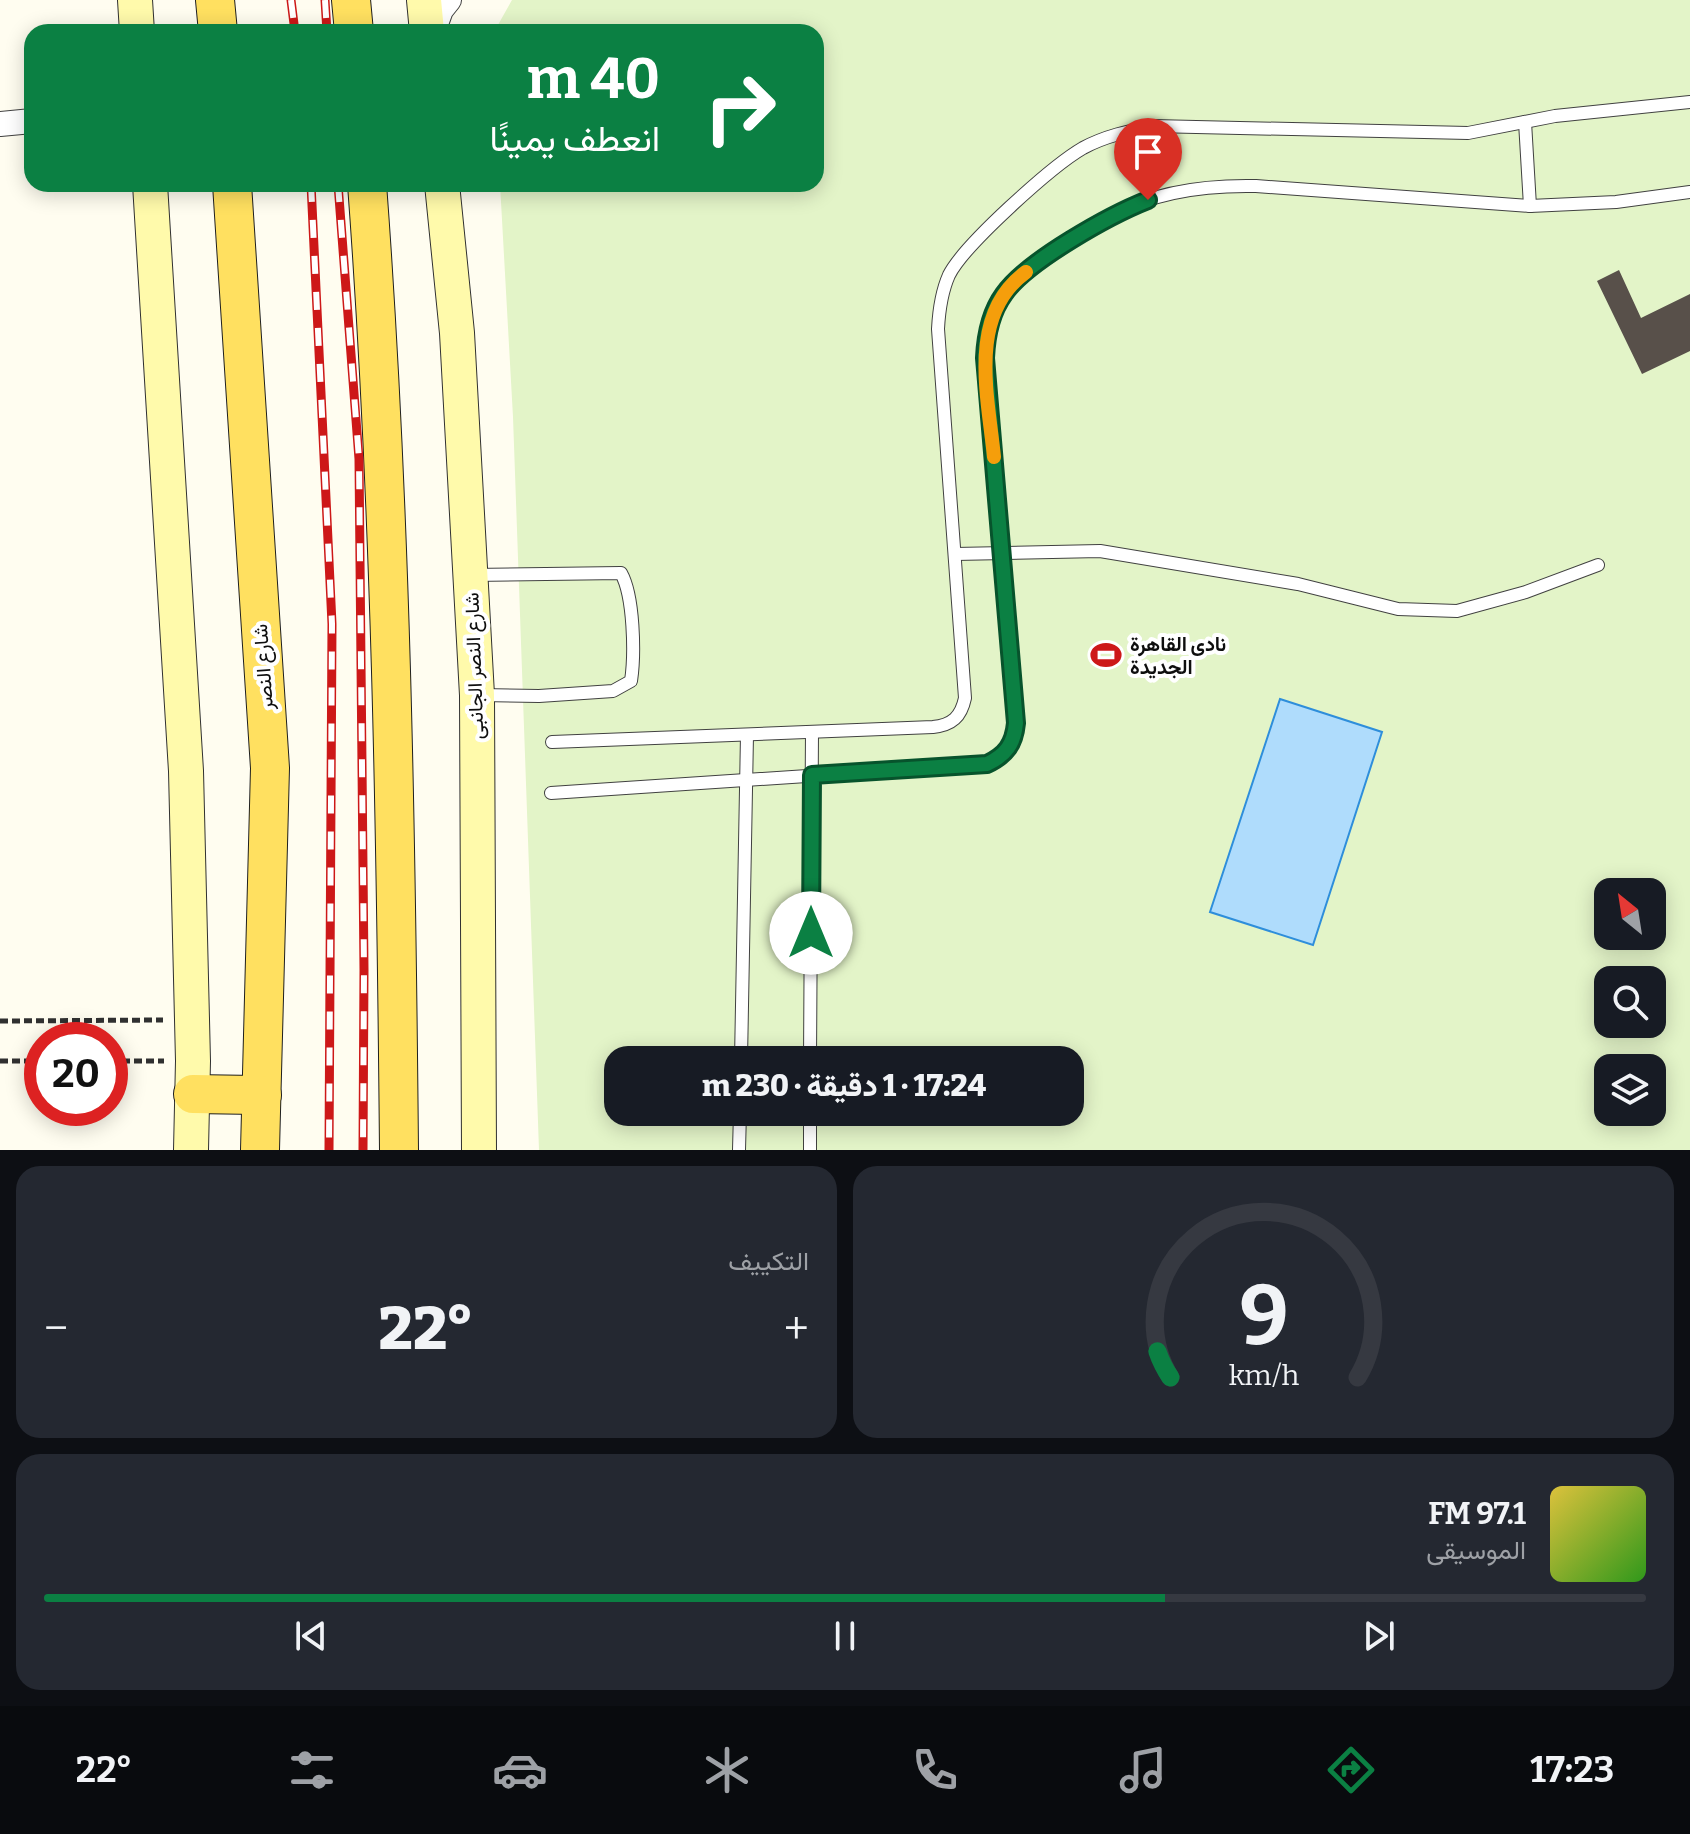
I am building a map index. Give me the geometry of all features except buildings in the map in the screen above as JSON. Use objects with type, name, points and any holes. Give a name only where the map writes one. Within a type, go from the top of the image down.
[{"type":"main road","points":[[215,0],[217,24]]},
{"type":"main road","points":[[351,0],[353,24]]},
{"type":"main road","name":"شارع النصر","points":[[233,192],[270,768],[260,1150]]},
{"type":"main road","points":[[368,192],[378,342],[395,773],[399,1150]]},
{"type":"main road","points":[[193,1078],[262,1095]]},
{"type":"street","points":[[135,0],[136,24]]},
{"type":"street","points":[[424,0],[428,24]]},
{"type":"street","points":[[434,24],[449,0]]},
{"type":"street","points":[[0,124],[24,122]]},
{"type":"street","points":[[150,192],[186,771],[193,1078],[191,1150]]},
{"type":"street","name":"شارع النصر الجانبى","points":[[443,192],[457,333],[477,695],[479,1150]]},
{"type":"lane","points":[[552,742],[933,727],[955,720],[965,698],[938,329],[940,301],[949,275],[964,251],[1083,148],[1117,133],[1153,126],[1468,133],[1584,112],[1690,102]]},
{"type":"lane","points":[[1525,122],[1530,206]]},
{"type":"lane","points":[[551,793],[987,764],[1009,749],[1016,723],[985,358],[986,335],[1004,293],[1020,276],[1114,214],[1183,190],[1219,185],[1530,206],[1616,202],[1690,192]]},
{"type":"lane","points":[[955,554],[1100,551],[1298,584],[1398,609],[1457,611],[1526,592],[1598,565]]},
{"type":"lane","points":[[471,575],[621,573],[629,587],[635,654],[631,681],[613,691],[539,696],[477,695]]},
{"type":"lane","points":[[810,1046],[812,732]]},
{"type":"lane","points":[[741,1046],[747,735]]},
{"type":"lane","points":[[739,1150],[740,1126]]},
{"type":"lane","points":[[810,1126],[810,1150]]},
{"type":"path","points":[[0,1021],[192,1020]]},
{"type":"path","points":[[0,1061],[24,1061]]},
{"type":"path","points":[[128,1065],[193,1078]]},
{"type":"green space","name":"نادى القاهرة الجديدة","points":[[512,0],[1690,0],[1690,1150],[539,1150],[513,417],[500,192],[824,192],[824,24],[498,24]]},
{"type":"water","points":[[1280,699],[1382,732],[1313,945],[1210,912]]},
{"type":"railway","points":[[291,0],[294,24]]},
{"type":"railway","points":[[325,0],[326,24]]},
{"type":"railway","points":[[311,192],[332,624],[329,1150]]},
{"type":"railway","points":[[339,192],[359,459],[363,1150]]},
{"type":"slow traffic","points":[[994,457],[985,358],[986,335],[1004,293],[1026,272]]},
{"type":"place","name":"نادى القاهرة الجديدة","points":[[1106,655]]},
{"type":"route","points":[[811,933],[812,775],[987,764],[1009,749],[1016,723],[985,358],[986,335],[1004,293],[1020,276],[1114,214],[1148,200]]}]
